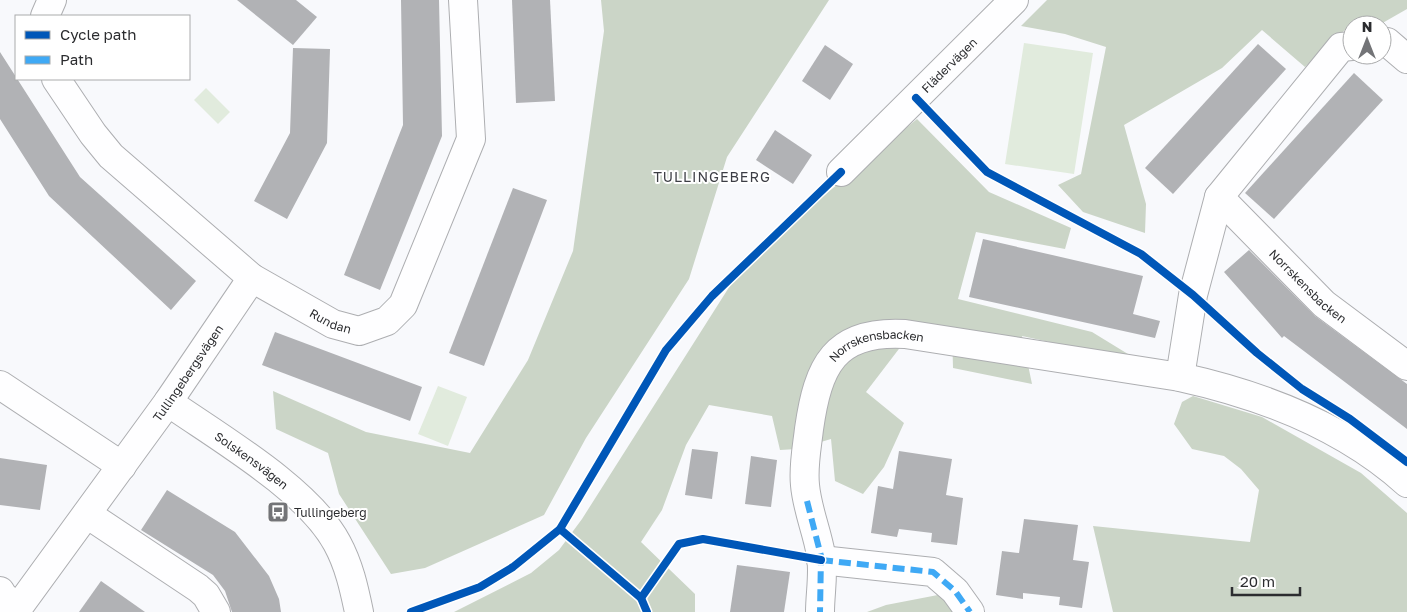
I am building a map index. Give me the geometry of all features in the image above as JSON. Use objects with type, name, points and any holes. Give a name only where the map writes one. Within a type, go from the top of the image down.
[{"type":"street","points":[[45,15],[52,0]]},
{"type":"street","name":"Rundan","points":[[57,80],[93,134],[111,156],[252,278],[333,324],[360,331],[387,321],[403,305],[471,140],[463,0]]},
{"type":"street","name":"Flädervägen","points":[[841,172],[1014,0]]},
{"type":"street","points":[[1392,46],[1407,59]]},
{"type":"street","points":[[1180,377],[1193,295],[1219,197],[1342,47]]},
{"type":"street","name":"Norrskensbacken","points":[[1219,197],[1324,304],[1407,366]]},
{"type":"street","name":"Tullingebergsvägen","points":[[11,604],[87,514],[168,402],[252,278]]},
{"type":"street","name":"Norrskensbacken","points":[[820,612],[821,560],[807,502],[804,476],[814,395],[825,367],[832,358],[857,340],[885,333],[905,334],[1180,377],[1258,398],[1330,429],[1388,466],[1407,482]]},
{"type":"street","points":[[0,385],[122,466]]},
{"type":"street","name":"Solskensvägen","points":[[168,402],[243,453],[311,508],[337,542],[351,573],[359,612]]},
{"type":"street","points":[[87,514],[198,588],[206,595],[216,612]]},
{"type":"street","points":[[821,560],[933,572],[955,592],[970,612]]},
{"type":"green space","points":[[601,0],[829,0],[727,157],[689,279],[586,438],[544,515],[425,568],[391,574],[339,494],[328,453],[276,429],[273,391],[366,432],[470,453],[528,360],[573,251],[604,31]]},
{"type":"green space","points":[[1047,0],[1407,0],[1407,9],[1392,18],[1392,15],[1342,15],[1342,33],[1305,67],[1262,30],[1222,68],[1124,125],[1146,204],[1145,233],[1083,212],[1058,185],[1081,174],[1106,47],[1065,34],[1021,26]]},
{"type":"green space","points":[[1024,43],[1093,53],[1074,174],[1005,164]]},
{"type":"green space","points":[[206,88],[230,112],[218,124],[194,100]]},
{"type":"green space","points":[[917,119],[989,192],[1071,228],[1065,249],[976,232],[958,299],[1092,332],[1141,362],[1022,336],[1032,384],[953,368],[952,328],[918,324],[866,392],[904,423],[884,467],[863,494],[835,481],[831,439],[797,449],[780,450],[772,416],[709,405],[686,445],[662,510],[641,542],[695,594],[695,612],[454,612],[531,573],[559,550],[582,519],[733,281],[805,211]]},
{"type":"green space","points":[[438,386],[467,397],[448,446],[418,434]]},
{"type":"green space","points":[[1193,396],[1262,417],[1361,473],[1407,513],[1407,612],[1113,612],[1093,526],[1250,542],[1259,490],[1241,469],[1224,456],[1192,449],[1174,424],[1182,402]]},
{"type":"green space","points":[[943,594],[960,612],[867,612],[886,605]]},
{"type":"building","points":[[237,0],[296,0],[317,17],[293,45]]},
{"type":"building","points":[[401,0],[439,0],[442,136],[380,290],[344,275],[403,125]]},
{"type":"building","points":[[512,0],[550,0],[555,101],[516,103]]},
{"type":"building","points":[[1258,44],[1286,69],[1173,194],[1145,168]]},
{"type":"building","points":[[825,45],[853,64],[830,100],[802,81]]},
{"type":"building","points":[[293,48],[330,49],[327,143],[287,219],[254,201],[290,133]]},
{"type":"building","points":[[0,52],[15,75],[15,80],[18,80],[80,177],[196,281],[171,310],[49,196],[0,119]]},
{"type":"building","points":[[1354,73],[1383,100],[1274,219],[1245,193]]},
{"type":"building","points":[[775,130],[812,155],[793,184],[756,160]]},
{"type":"building","points":[[513,188],[547,200],[484,366],[449,353]]},
{"type":"building","points":[[983,239],[1143,276],[1133,314],[1160,321],[1155,338],[969,297]]},
{"type":"building","points":[[1249,250],[1315,316],[1407,384],[1407,429],[1284,336],[1282,338],[1224,272]]},
{"type":"building","points":[[275,332],[422,387],[410,421],[262,365]]},
{"type":"building","points":[[692,449],[718,452],[712,499],[685,495]]},
{"type":"building","points":[[899,451],[952,459],[946,495],[963,498],[957,545],[931,542],[932,533],[899,529],[897,537],[871,533],[878,486],[893,489]]},
{"type":"building","points":[[751,456],[777,460],[771,507],[745,504]]},
{"type":"building","points":[[0,458],[47,465],[40,510],[0,505]]},
{"type":"building","points":[[167,490],[235,532],[269,576],[279,599],[281,612],[232,612],[225,591],[213,575],[141,530]]},
{"type":"building","points":[[1024,519],[1078,525],[1073,560],[1089,562],[1082,608],[1059,605],[1060,597],[1023,593],[1023,599],[996,595],[1002,551],[1019,553]]},
{"type":"building","points":[[737,565],[790,572],[784,612],[730,612]]},
{"type":"building","points":[[101,581],[145,612],[79,612]]},
{"type":"marked path","points":[[807,501],[821,556],[820,612]]},
{"type":"marked path","points":[[821,560],[933,572],[955,591],[970,612]]},
{"type":"cycle path","points":[[916,98],[987,172],[1141,254],[1193,295],[1257,353],[1302,389],[1350,419],[1407,462]]},
{"type":"cycle path","points":[[411,612],[480,587],[513,567],[560,529],[666,350],[712,296],[841,172]]},
{"type":"cycle path","points":[[560,529],[641,598],[647,612]]},
{"type":"cycle path","points":[[641,598],[679,544],[703,539],[821,560]]},
{"type":"place","name":"Tullingeberg","points":[[278,512]]},
{"type":"district","name":"TULLINGEBERG","points":[[712,176]]}]
